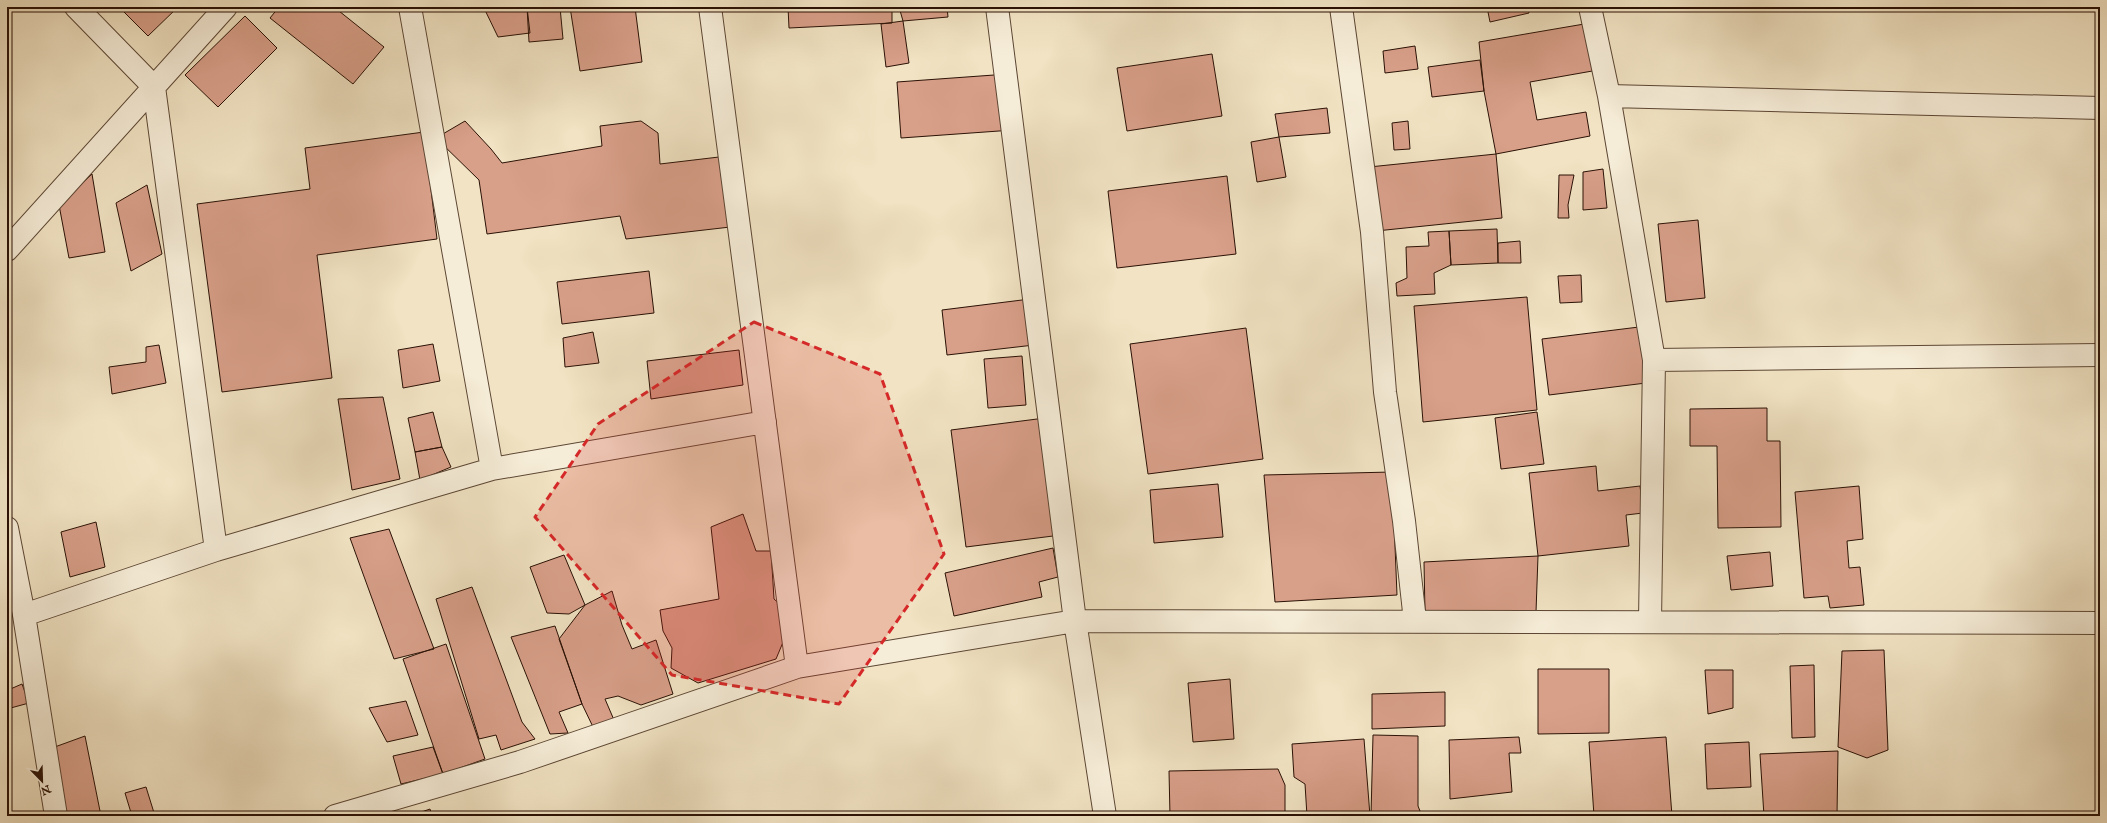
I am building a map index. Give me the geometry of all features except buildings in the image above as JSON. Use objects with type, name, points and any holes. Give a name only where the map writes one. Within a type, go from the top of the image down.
[{"type":"street","points":[[76,7],[154,87],[216,550]]},
{"type":"street","points":[[7,250],[226,7]]},
{"type":"street","points":[[410,7],[492,470]]},
{"type":"street","points":[[710,7],[797,667]]},
{"type":"street","points":[[997,7],[1075,621],[1105,816]]},
{"type":"street","points":[[1341,7],[1372,232],[1385,392],[1404,521],[1415,621]]},
{"type":"street","points":[[1590,7],[1609,96],[1654,360],[1650,622]]},
{"type":"street","points":[[1609,96],[2100,108]]},
{"type":"street","points":[[1654,360],[2100,355]]},
{"type":"street","points":[[24,615],[216,550],[492,470],[765,422]]},
{"type":"street","points":[[7,528],[24,615],[56,816]]},
{"type":"street","points":[[335,816],[520,762],[797,667],[1075,621],[2100,622]]},
{"type":"highlighted area","points":[[754,322],[880,374],[944,554],[839,704],[672,675],[535,517],[598,424]]}]
